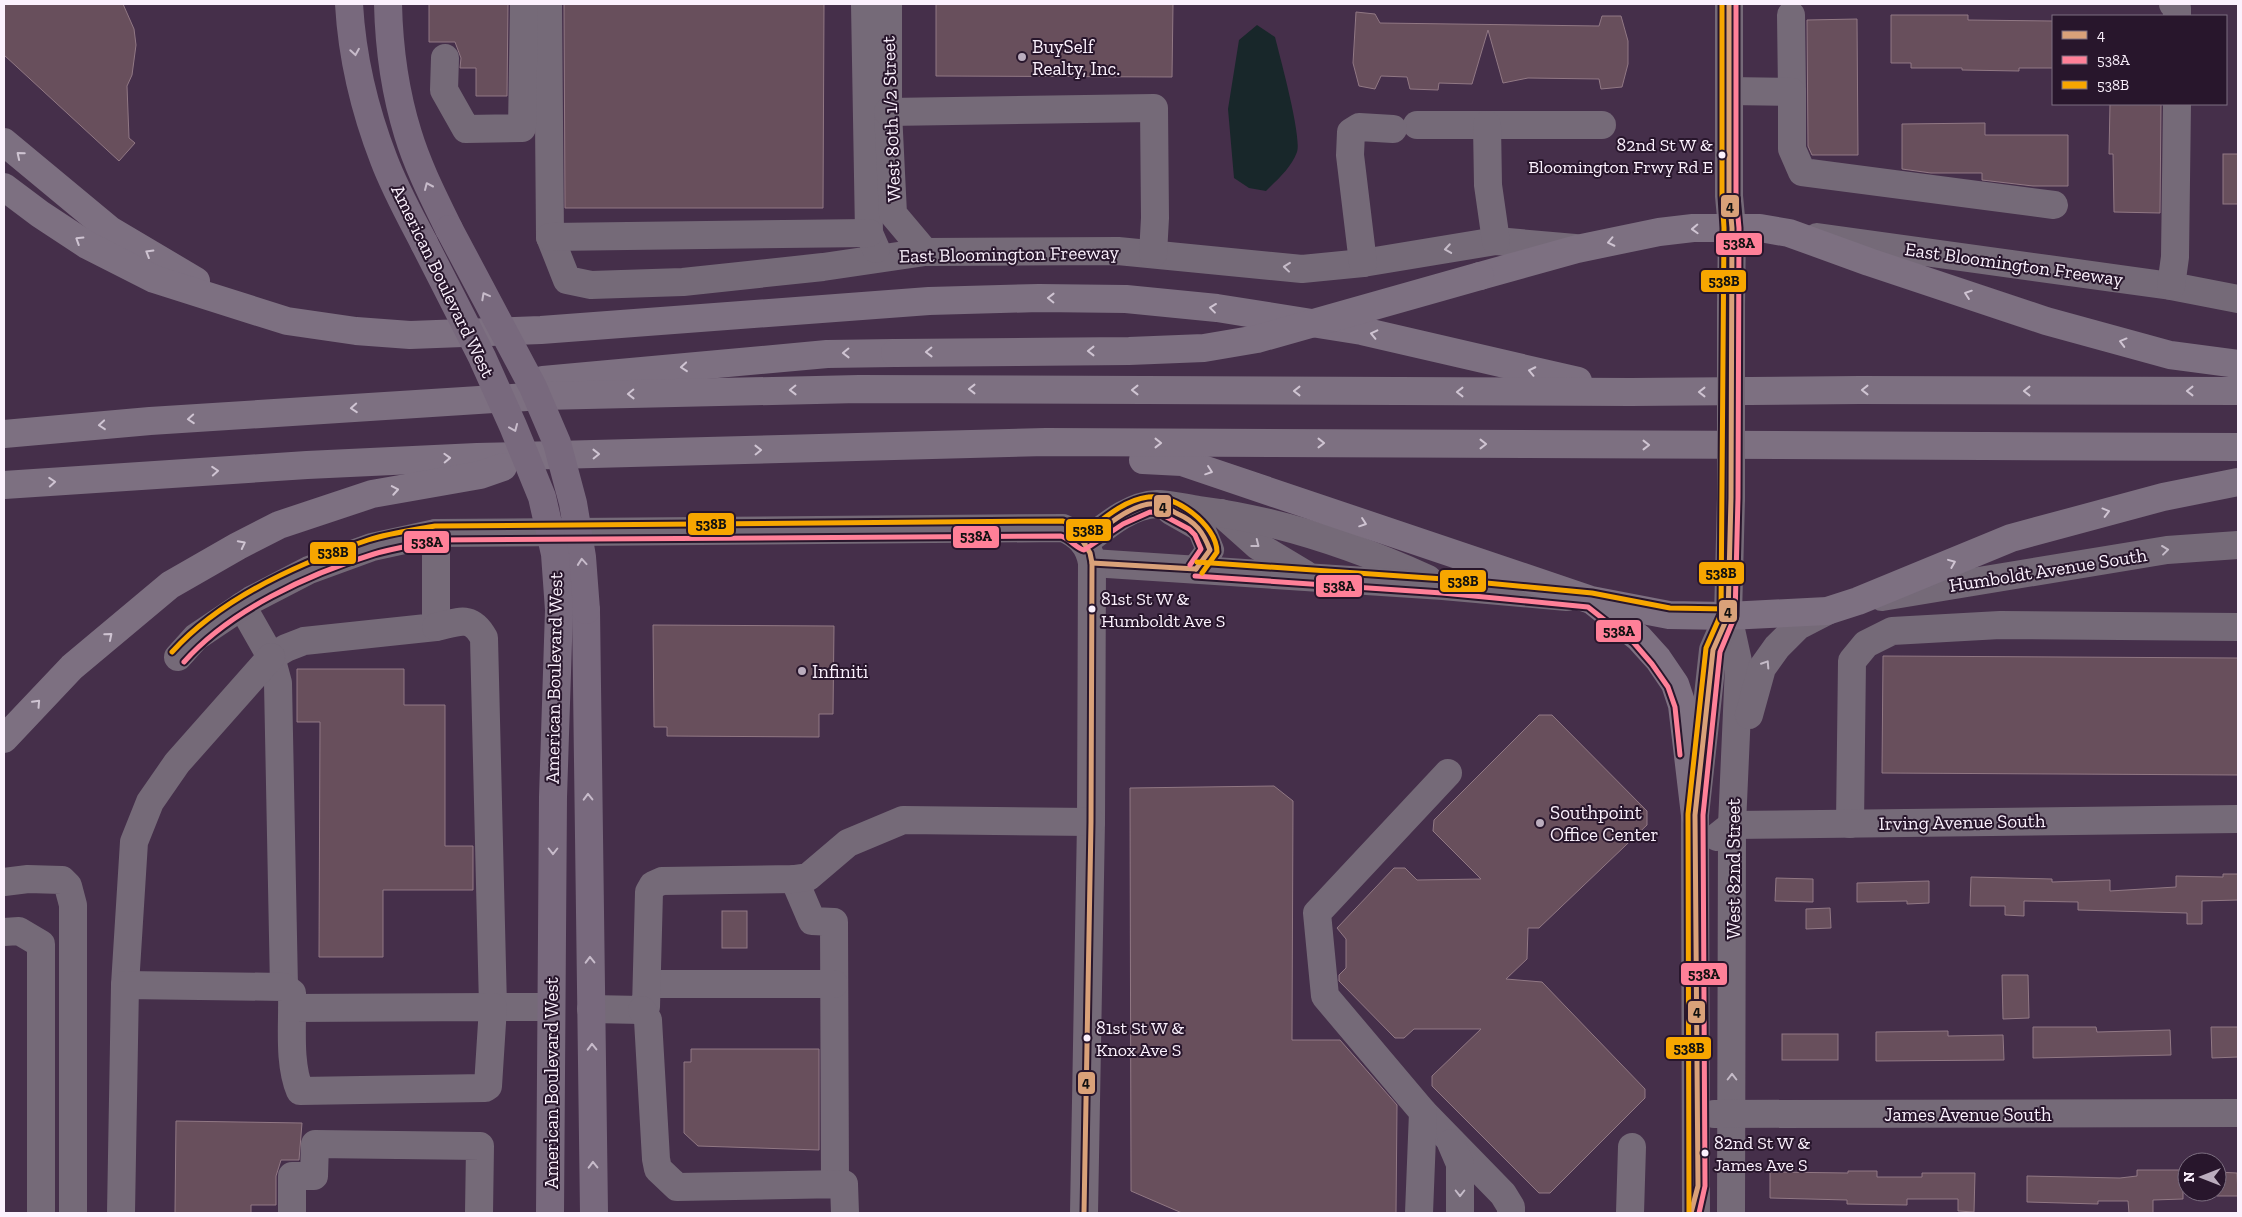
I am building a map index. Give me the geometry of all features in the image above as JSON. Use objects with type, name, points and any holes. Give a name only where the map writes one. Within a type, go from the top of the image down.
[{"type":"highway","points":[[4,142],[110,230],[196,281],[287,321]]},
{"type":"highway","points":[[4,187],[40,214],[87,244],[154,279],[287,321],[356,331],[410,335],[541,330],[929,301],[1039,298],[1126,299],[1217,308],[1362,331],[1631,392]]},
{"type":"highway","points":[[384,406],[514,382],[827,354],[1129,351],[1204,348],[1257,339],[1577,249],[1659,232],[1693,228],[1760,228],[1790,233],[1869,262],[2046,321],[2170,356],[2238,364]]},
{"type":"highway","points":[[4,434],[150,422],[542,396],[859,389],[2238,392]]},
{"type":"highway","points":[[4,485],[307,464],[1046,442],[2238,447]]},
{"type":"highway","points":[[864,447],[1182,462],[1591,600],[1669,616],[1728,616],[1827,611],[1858,601],[2011,538],[2163,497],[2238,482]]},
{"type":"highway","points":[[4,739],[72,667],[163,591],[238,546],[279,526],[372,494],[480,475],[540,456]]},
{"type":"highway","points":[[1591,600],[1639,638],[1658,659],[1675,684],[1682,705],[1695,815]]},
{"type":"main road","name":"American Boulevard West","points":[[349,4],[358,69],[384,160],[482,357],[514,426],[542,497],[555,554],[572,610],[591,1009],[594,1213]]},
{"type":"main road","name":"American Boulevard West","points":[[388,4],[395,81],[408,134],[427,185],[533,387],[557,443],[573,503],[582,557],[572,610],[553,797],[550,1213]]},
{"type":"main road","points":[[551,1007],[591,1009]]},
{"type":"street","points":[[445,58],[444,90],[466,129],[522,128],[524,4]]},
{"type":"street","points":[[548,4],[550,237],[875,246],[865,4]]},
{"type":"street","name":"West 80th 1/2 Street","points":[[888,4],[888,112],[893,214],[925,252]]},
{"type":"street","name":"West 82nd Street","points":[[1729,4],[1729,196],[1732,228],[1731,498],[1728,616],[1739,666],[1732,825],[1731,1213]]},
{"type":"street","points":[[2173,4],[2177,8],[2177,15]]},
{"type":"street","points":[[1791,15],[1792,149],[1802,172],[2054,205]]},
{"type":"street","points":[[1729,91],[1792,92]]},
{"type":"street","points":[[2170,286],[2175,257],[2177,105]]},
{"type":"street","points":[[888,112],[1154,108],[1155,218],[1153,254]]},
{"type":"street","points":[[1487,125],[1488,185],[1496,241]]},
{"type":"street","points":[[1363,263],[1350,155],[1351,132],[1360,127],[1602,125]]},
{"type":"street","name":"East Bloomington Freeway","points":[[1790,233],[2170,286],[2238,299]]},
{"type":"street","name":"East Bloomington Freeway","points":[[550,237],[567,280],[591,285],[683,282],[823,267],[875,246],[925,252],[1118,251],[1302,269],[1363,263],[1496,241],[1577,249]]},
{"type":"street","points":[[1088,553],[1113,521],[1134,510],[1156,504],[1219,512],[1316,536],[1380,558],[1443,586]]},
{"type":"street","points":[[1156,504],[1182,516],[1201,528],[1210,550],[1196,569]]},
{"type":"street","points":[[1219,512],[1258,546],[1310,577]]},
{"type":"street","points":[[1264,522],[1299,551],[1352,580]]},
{"type":"street","points":[[178,657],[196,637],[242,606],[309,570],[372,547],[436,533],[1063,528],[1076,534],[1088,553],[1091,822],[1084,1213]]},
{"type":"street","points":[[436,533],[436,627]]},
{"type":"street","name":"Humboldt Avenue South","points":[[1858,601],[2167,550],[2238,545]]},
{"type":"street","points":[[1088,553],[1196,569],[1443,586],[1591,600]]},
{"type":"street","points":[[121,1213],[125,985],[134,842],[150,802],[177,763],[271,657],[304,640],[436,627],[467,621],[478,626],[484,638],[493,1007],[489,1083],[485,1088],[300,1091],[294,1077],[288,998],[278,683],[271,657],[242,606]]},
{"type":"street","points":[[1734,778],[1754,691],[1762,668],[1777,648],[1798,626],[1827,611]]},
{"type":"street","name":"West 82nd Street","points":[[1696,1213],[1698,1186],[1695,815],[1713,650],[1728,616]]},
{"type":"street","points":[[1850,824],[1852,662],[1866,644],[1892,631],[2000,625],[2238,627]]},
{"type":"street","points":[[1448,773],[1317,913],[1324,996],[1423,1112],[1503,1194],[1511,1207],[1511,1213]]},
{"type":"street","name":"Irving Avenue South","points":[[1732,825],[2238,819]]},
{"type":"street","points":[[591,1009],[642,1010],[646,1007],[649,892],[653,885],[662,880],[794,879],[808,877],[848,843],[903,820],[1091,822]]},
{"type":"street","points":[[1695,852],[1732,825]]},
{"type":"street","points":[[4,882],[28,879],[62,880],[68,886],[74,905],[73,1213]]},
{"type":"street","points":[[794,879],[812,921],[834,922],[835,1184]]},
{"type":"street","points":[[4,932],[19,931],[41,944],[42,1213]]},
{"type":"street","points":[[647,984],[834,984]]},
{"type":"street","points":[[125,985],[288,998],[493,1007],[551,1007]]},
{"type":"street","points":[[642,1010],[648,1020],[658,1169],[677,1187],[844,1184],[845,1213]]},
{"type":"street","points":[[1419,1213],[1423,1112]]},
{"type":"street","name":"James Avenue South","points":[[1697,1112],[1732,1115],[2238,1113]]},
{"type":"street","points":[[1449,1140],[1460,1164],[1460,1213]]},
{"type":"street","points":[[292,1213],[292,1176],[314,1176],[314,1144],[480,1146],[479,1213]]},
{"type":"street","points":[[1630,1213],[1632,1147]]},
{"type":"street","points":[[1066,1213],[1072,1207],[1085,1181]]},
{"type":"street","points":[[1692,1213],[1698,1186]]},
{"type":"shaded area","points":[[1257,25],[1275,37],[1290,96],[1298,144],[1297,152],[1291,163],[1266,191],[1249,188],[1234,178],[1228,109],[1239,40]]},
{"type":"building","points":[[4,4],[123,4],[134,29],[136,45],[132,75],[127,86],[129,138],[135,143],[119,161],[4,55]]},
{"type":"building","points":[[429,4],[508,4],[507,96],[476,96],[476,68],[460,68],[461,58],[455,42],[429,42]]},
{"type":"building","points":[[564,4],[824,4],[823,208],[565,208]]},
{"type":"building","points":[[936,4],[1173,4],[1172,77],[936,76]]},
{"type":"building","points":[[1356,12],[1375,14],[1380,23],[1599,26],[1602,16],[1621,16],[1628,41],[1628,64],[1622,87],[1601,89],[1599,79],[1528,78],[1503,83],[1488,30],[1472,84],[1439,83],[1438,90],[1410,89],[1407,77],[1381,76],[1375,89],[1359,86],[1353,63]]},
{"type":"building","points":[[1891,15],[1968,15],[1968,20],[2052,21],[2052,68],[2019,68],[2019,71],[1962,70],[1962,68],[1911,68],[1911,63],[1891,63]]},
{"type":"building","points":[[1857,19],[1858,155],[1812,155],[1808,146],[1807,20]]},
{"type":"building","points":[[2110,105],[2161,105],[2160,213],[2114,212],[2113,154],[2109,154]]},
{"type":"building","points":[[1985,123],[1985,135],[2068,135],[2068,186],[2033,186],[1982,180],[1982,173],[1931,173],[1902,169],[1902,124]]},
{"type":"building","points":[[2223,154],[2238,154],[2238,204],[2223,204]]},
{"type":"building","points":[[653,625],[834,626],[833,714],[819,714],[819,737],[667,736],[667,727],[654,727]]},
{"type":"building","points":[[1883,656],[2238,658],[2238,775],[1882,773]]},
{"type":"building","points":[[297,669],[404,669],[404,705],[445,705],[445,846],[473,846],[473,890],[383,890],[383,957],[319,957],[320,722],[297,722]]},
{"type":"building","points":[[1539,715],[1552,715],[1647,811],[1647,825],[1539,928],[1528,928],[1527,959],[1506,979],[1542,982],[1645,1089],[1645,1098],[1550,1193],[1539,1193],[1432,1086],[1432,1076],[1481,1029],[1414,1029],[1404,1038],[1395,1038],[1339,981],[1339,975],[1346,968],[1346,939],[1337,928],[1394,868],[1405,868],[1417,880],[1481,879],[1433,831],[1434,820]]},
{"type":"building","points":[[1274,786],[1293,801],[1292,1040],[1340,1040],[1397,1105],[1396,1213],[1182,1213],[1131,1191],[1130,788]]},
{"type":"building","points":[[2223,874],[2238,874],[2238,900],[2202,901],[2202,924],[2187,924],[2187,913],[2078,910],[2078,902],[2024,901],[2024,916],[2005,915],[2005,906],[1970,906],[1971,877],[2052,879],[2052,882],[2110,880],[2110,891],[2176,887],[2176,876],[2223,877]]},
{"type":"building","points":[[1776,878],[1813,879],[1813,902],[1775,901]]},
{"type":"building","points":[[1929,881],[1929,903],[1907,904],[1907,901],[1857,902],[1857,883]]},
{"type":"building","points":[[1830,908],[1831,928],[1806,929],[1806,909]]},
{"type":"building","points":[[722,911],[747,911],[747,948],[722,948]]},
{"type":"building","points":[[2002,975],[2028,975],[2029,1018],[2003,1019]]},
{"type":"building","points":[[2033,1027],[2096,1027],[2097,1032],[2170,1030],[2171,1055],[2033,1058]]},
{"type":"building","points":[[2211,1027],[2238,1027],[2238,1057],[2212,1058]]},
{"type":"building","points":[[1948,1031],[1948,1036],[2003,1035],[2004,1060],[1876,1061],[1876,1032]]},
{"type":"building","points":[[1782,1034],[1838,1034],[1838,1060],[1782,1060]]},
{"type":"building","points":[[691,1049],[819,1049],[819,1150],[698,1146],[684,1133],[684,1062],[691,1062]]},
{"type":"building","points":[[176,1121],[302,1123],[299,1160],[281,1160],[276,1176],[276,1205],[251,1205],[251,1213],[175,1213]]},
{"type":"building","points":[[2137,1170],[2177,1170],[2177,1199],[2153,1200],[2153,1213],[2129,1213],[2128,1201],[2098,1201],[2098,1204],[2027,1202],[2027,1176],[2120,1178],[2137,1176]]},
{"type":"building","points":[[1848,1171],[1877,1171],[1877,1177],[1922,1177],[1922,1173],[1975,1173],[1974,1212],[1958,1211],[1958,1199],[1907,1199],[1907,1205],[1847,1204],[1847,1200],[1770,1198],[1770,1172],[1848,1173]]},
{"type":"building","points":[[2227,1172],[2237,1173],[2238,1196],[2227,1196]]},
{"type":"transit line","name":"538B","points":[[1689,1213],[1688,814],[1706,648],[1721,614],[1724,228],[1722,196],[1722,4]]},
{"type":"transit line","name":"4","points":[[1691,1213],[1698,1186],[1695,815],[1713,650],[1728,616],[1731,498],[1732,228],[1729,196],[1729,4]]},
{"type":"transit line","name":"538A","points":[[1699,1213],[1705,1186],[1703,815],[1720,652],[1735,616],[1738,498],[1739,228],[1736,196],[1736,4]]},
{"type":"transit line","name":"538B","points":[[172,652],[192,632],[238,598],[289,571],[315,559],[368,540],[435,526],[1063,521],[1080,528],[1085,533],[1122,506],[1139,499],[1158,497],[1170,500],[1192,513],[1210,531],[1217,552],[1202,573]]},
{"type":"transit line","name":"4","points":[[1084,543],[1129,511],[1148,504],[1157,504],[1190,520],[1205,538],[1210,550],[1196,569]]},
{"type":"transit line","name":"538A","points":[[184,662],[223,626],[271,596],[349,562],[389,550],[437,540],[1061,536],[1084,550],[1123,524],[1150,512],[1159,513],[1189,529],[1195,535],[1201,549],[1190,565]]},
{"type":"transit line","name":"4","points":[[1084,543],[1090,553],[1092,563],[1091,822],[1084,1213]]},
{"type":"transit line","name":"538B","points":[[1197,562],[1444,579],[1592,593],[1670,608],[1728,609]]},
{"type":"transit line","name":"4","points":[[1092,563],[1196,569]]},
{"type":"transit line","name":"538A","points":[[1195,576],[1442,593],[1588,607],[1634,643],[1668,687],[1675,707],[1680,755]]},
{"type":"place","name":"BuySelf Realty, Inc.","points":[[1022,57]]},
{"type":"place","name":"82nd St W & Bloomington Frwy Rd E","points":[[1722,155]]},
{"type":"place","name":"81st St W & Humboldt Ave S","points":[[1092,609]]},
{"type":"place","name":"Infiniti","points":[[802,671]]},
{"type":"place","name":"Southpoint Office Center","points":[[1540,823]]},
{"type":"place","name":"81st St W & Knox Ave S","points":[[1087,1038]]},
{"type":"place","name":"82nd St W & James Ave S","points":[[1705,1153]]}]
